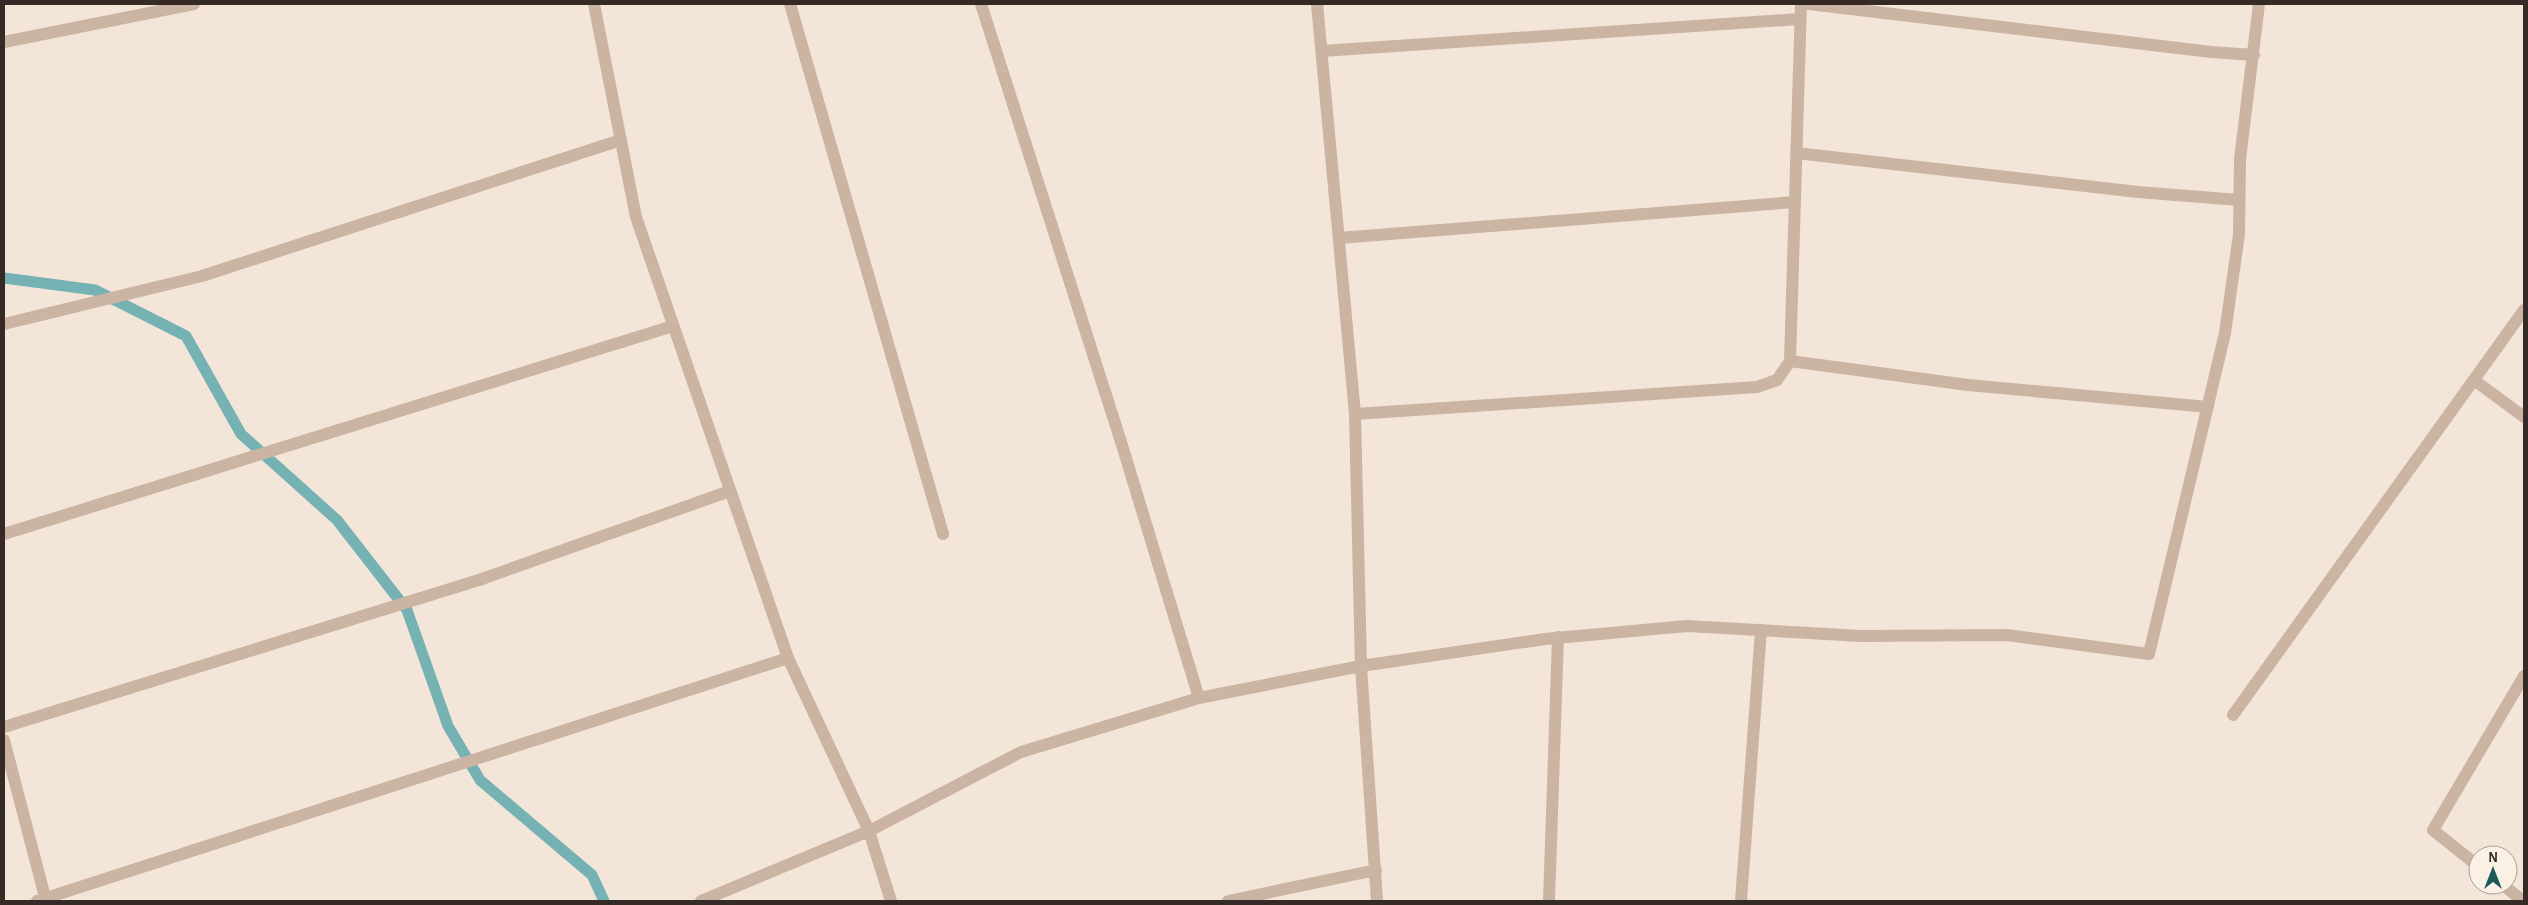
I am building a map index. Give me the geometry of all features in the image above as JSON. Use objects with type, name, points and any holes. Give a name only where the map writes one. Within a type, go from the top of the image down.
[{"type":"street","points":[[4,42],[194,4]]},
{"type":"street","points":[[594,4],[636,217],[788,658],[869,832],[890,901]]},
{"type":"street","points":[[790,4],[944,534]]},
{"type":"street","points":[[981,4],[1122,445],[1198,698]]},
{"type":"street","points":[[1317,4],[1355,414],[1361,666],[1377,901]]},
{"type":"street","points":[[1355,414],[1757,386],[1778,380],[1790,361],[1801,4]]},
{"type":"street","points":[[1810,4],[2201,51],[2254,55]]},
{"type":"street","points":[[701,901],[869,832],[1021,752],[1198,698],[1361,666],[1558,638],[1686,626],[1861,636],[2007,635],[2149,654],[2224,332],[2239,234],[2240,159],[2259,4]]},
{"type":"street","points":[[1322,51],[1800,19]]},
{"type":"street","points":[[4,324],[202,276],[621,140]]},
{"type":"street","points":[[1796,153],[2128,191],[2239,200]]},
{"type":"street","points":[[1339,238],[1795,202]]},
{"type":"street","points":[[2233,715],[2524,310]]},
{"type":"street","points":[[4,534],[673,326]]},
{"type":"street","points":[[1790,361],[1968,385],[2208,406]]},
{"type":"street","points":[[2474,380],[2524,417]]},
{"type":"street","points":[[4,728],[479,580],[730,491]]},
{"type":"street","points":[[1741,901],[1762,630]]},
{"type":"street","points":[[1549,901],[1558,638]]},
{"type":"street","points":[[4,740],[42,900],[788,658]]},
{"type":"street","points":[[2468,858],[2433,830],[2524,676]]},
{"type":"street","points":[[1228,901],[1376,870]]},
{"type":"waterway","points":[[4,278],[95,290],[186,336],[241,434],[337,520],[407,610],[448,726],[480,780],[592,875],[604,901]]}]
